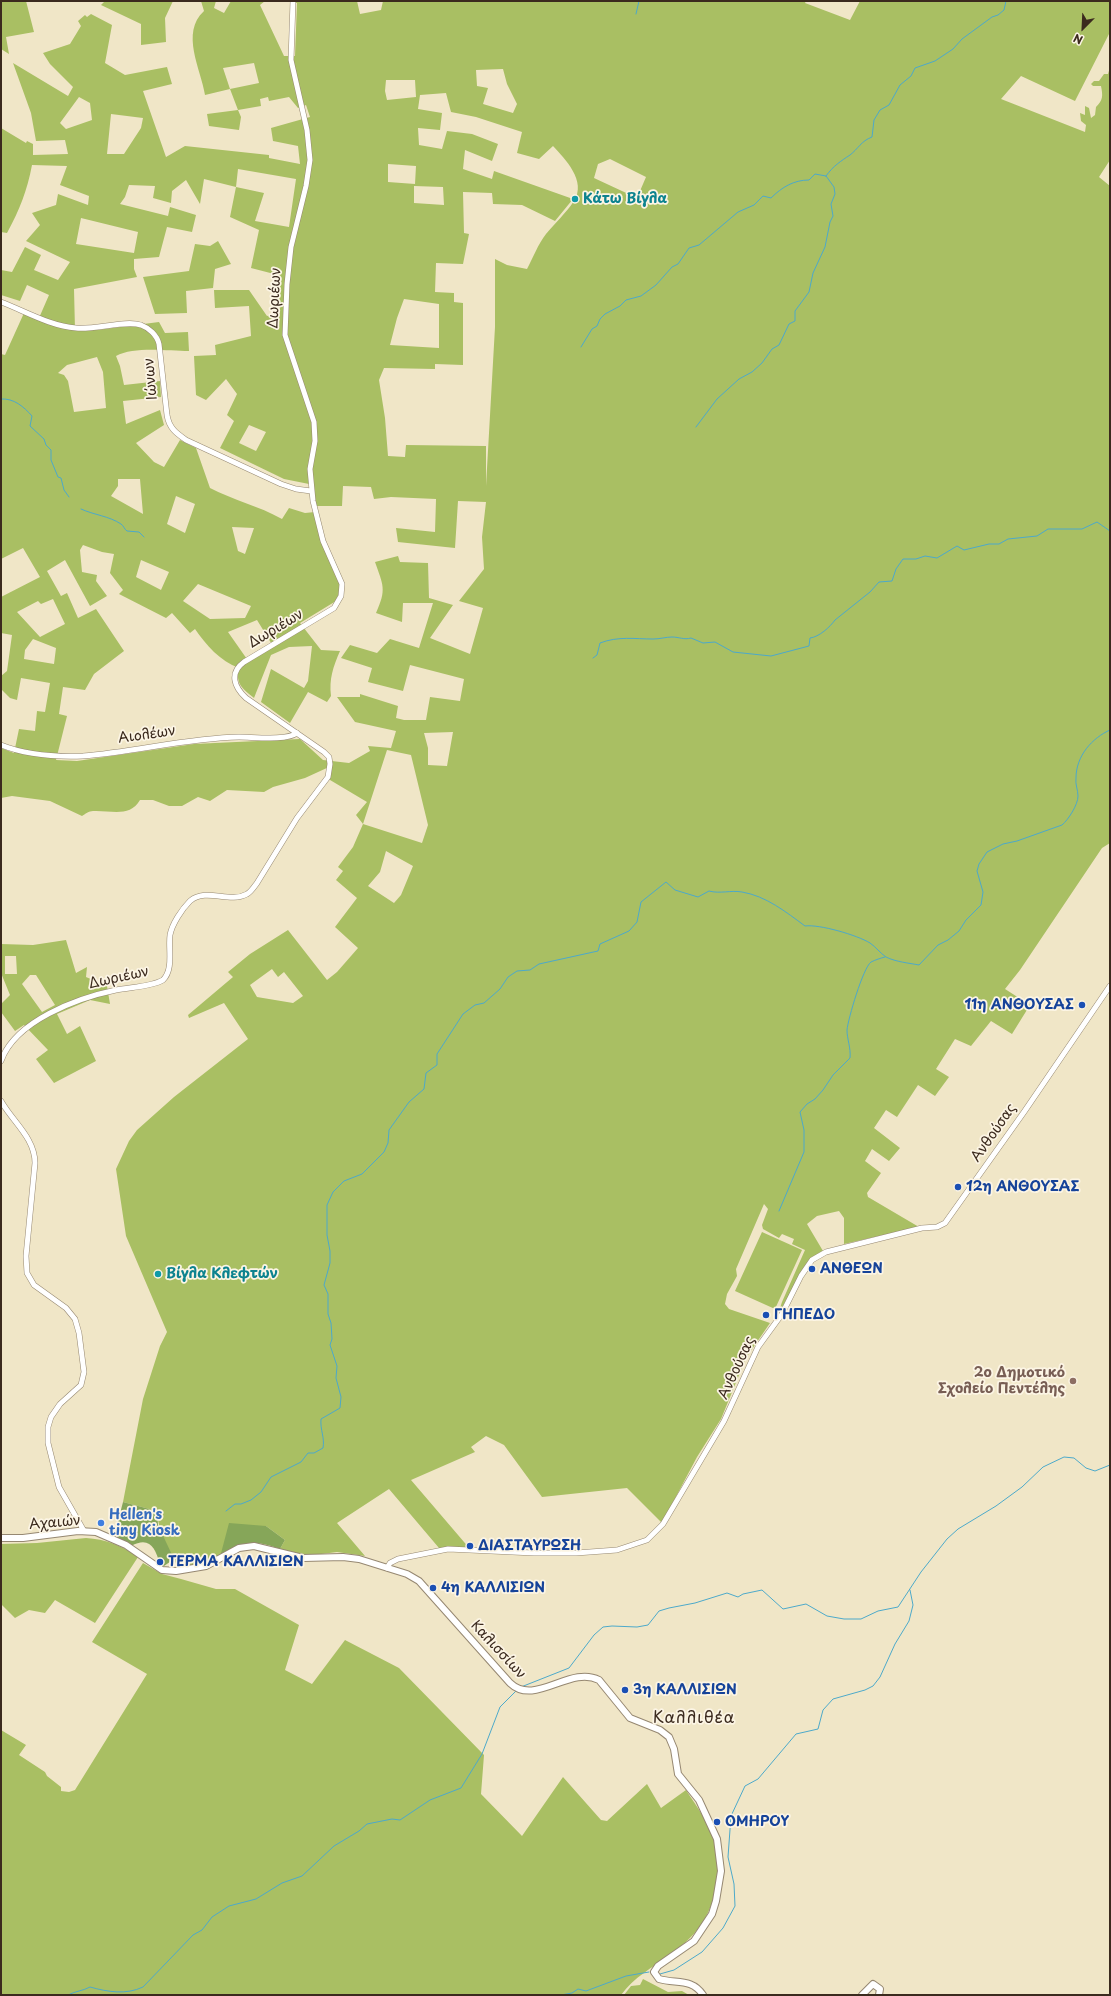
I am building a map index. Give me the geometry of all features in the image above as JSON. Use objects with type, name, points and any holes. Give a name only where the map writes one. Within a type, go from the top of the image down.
[{"type":"main road","name":"Αχαιών","points":[[1,1538],[23,1538],[84,1531],[99,1533],[111,1538]]},
{"type":"main road","name":"Καλισσίων","points":[[111,1538],[126,1545],[147,1561],[166,1571],[187,1570],[206,1566],[240,1548],[249,1546],[308,1558],[350,1557],[407,1574],[419,1581],[510,1683],[518,1690],[529,1692],[576,1679],[595,1678],[604,1685],[632,1719],[660,1730],[670,1739],[674,1748],[678,1774],[699,1800],[717,1839],[721,1871],[714,1911],[705,1927],[691,1944],[657,1967],[654,1972],[659,1979],[692,1984],[703,1995]]},
{"type":"main road","points":[[862,1995],[873,1984],[880,1989],[879,1995]]},
{"type":"street","name":"Δωριέων","points":[[1,1061],[12,1042],[34,1024],[58,1009],[98,994],[164,980],[168,970],[172,929],[191,901],[204,896],[238,897],[251,891],[297,818],[329,774],[330,764],[327,755],[243,695],[236,686],[234,677],[237,668],[244,662],[330,611],[337,604],[343,588],[342,580],[323,541],[311,491],[310,469],[315,441],[314,422],[285,336],[290,254],[306,186],[310,160],[307,130],[291,60],[293,1]]},
{"type":"street","name":"Ιώνων","points":[[1,302],[53,323],[70,328],[90,329],[134,324],[146,327],[156,336],[159,344],[166,415],[169,424],[174,431],[186,440],[281,484],[296,489],[311,491]]},
{"type":"street","name":"Αιολέων","points":[[1,745],[38,754],[79,757],[190,741],[237,737],[286,737],[297,733]]},
{"type":"street","name":"Ανθούσας","points":[[387,1568],[390,1563],[398,1559],[444,1550],[554,1554],[608,1551],[638,1544],[652,1537],[671,1512],[728,1414],[758,1347],[782,1314],[801,1276],[812,1260],[826,1252],[922,1228],[937,1227],[945,1222],[1024,1112],[1110,986]]},
{"type":"street","points":[[1,1101],[31,1145],[35,1159],[26,1256],[27,1273],[34,1285],[69,1312],[78,1328],[84,1377],[80,1385],[64,1399],[53,1413],[49,1422],[48,1437],[50,1455],[59,1487],[84,1531]]},
{"type":"green space","points":[[1,1],[26,1],[34,32],[6,37],[9,54],[1,49]]},
{"type":"green space","points":[[105,1],[173,1],[165,18],[166,42],[141,45],[141,24],[101,5]]},
{"type":"green space","points":[[201,1],[216,1],[214,8],[224,13],[231,1],[265,1],[260,5],[284,56],[295,56],[297,3],[285,1],[357,1],[360,14],[381,10],[383,1],[806,1],[805,3],[850,20],[860,1],[1110,1],[1110,32],[1075,101],[1021,76],[1001,99],[1085,132],[1086,125],[1081,121],[1080,113],[1085,115],[1085,106],[1089,108],[1091,118],[1095,115],[1096,107],[1102,98],[1101,86],[1093,86],[1091,84],[1094,81],[1099,81],[1104,74],[1108,74],[1110,67],[1110,160],[1099,177],[1110,186],[1110,843],[1102,848],[1020,970],[1005,989],[1030,1005],[1012,1034],[991,1021],[971,1046],[955,1039],[936,1069],[949,1077],[935,1096],[918,1085],[897,1117],[886,1110],[874,1128],[900,1148],[889,1161],[872,1149],[865,1161],[881,1173],[867,1193],[868,1197],[919,1227],[844,1244],[844,1218],[839,1211],[817,1216],[807,1224],[823,1251],[814,1256],[807,1263],[779,1311],[805,1250],[792,1244],[794,1239],[782,1234],[779,1238],[763,1229],[762,1225],[768,1209],[764,1204],[736,1269],[737,1276],[727,1294],[725,1304],[729,1309],[770,1323],[746,1358],[721,1419],[697,1457],[662,1523],[627,1488],[542,1497],[504,1445],[486,1436],[471,1447],[475,1452],[411,1480],[470,1549],[439,1548],[389,1489],[337,1523],[365,1556],[337,1552],[306,1556],[280,1549],[285,1540],[266,1526],[223,1550],[220,1557],[208,1563],[179,1569],[159,1527],[157,1511],[123,1502],[143,1399],[160,1346],[167,1332],[126,1236],[116,1169],[129,1141],[137,1130],[174,1097],[248,1039],[224,1003],[189,1018],[188,1015],[233,977],[228,972],[250,954],[288,930],[327,980],[337,972],[358,948],[335,927],[357,898],[336,880],[343,871],[338,867],[353,847],[363,824],[356,815],[367,802],[325,777],[329,767],[305,778],[273,787],[264,792],[227,790],[210,801],[198,797],[182,806],[169,806],[153,800],[140,800],[136,806],[125,811],[92,811],[82,816],[50,801],[12,796],[1,798],[1,748],[14,753],[19,729],[35,731],[37,711],[45,712],[50,683],[21,678],[17,700],[10,698],[1,689],[1,676],[7,671],[12,635],[1,633],[1,597],[40,577],[23,548],[1,559],[1,354],[5,355],[24,313],[39,318],[49,295],[27,285],[20,301],[1,295],[1,270],[12,272],[25,247],[41,255],[34,270],[58,280],[70,262],[26,241],[40,225],[32,213],[56,205],[58,194],[88,205],[89,196],[60,185],[67,166],[32,165],[28,183],[16,216],[7,233],[1,232],[1,128],[26,143],[27,141],[33,144],[33,155],[68,154],[65,140],[36,141],[31,113],[13,63],[68,96],[73,87],[50,64],[43,53],[70,44],[81,26],[78,21],[85,15],[87,17],[91,14],[112,25],[105,63],[125,75],[167,67],[172,84],[143,91],[166,157],[185,146],[269,155],[269,158],[300,164],[298,146],[273,141],[271,128],[310,117],[306,105],[298,108],[289,97],[269,101],[268,97],[260,99],[261,106],[238,110],[230,89],[205,95],[194,52],[193,40],[193,30],[197,20],[204,11]],"holes":[[[254,63],[259,83],[230,89],[223,68]],[[503,69],[507,84],[517,104],[513,113],[483,104],[488,88],[477,86],[476,70]],[[386,80],[415,80],[416,97],[387,100],[385,91]],[[446,93],[451,112],[476,117],[522,132],[517,153],[539,159],[553,146],[573,171],[578,186],[574,201],[543,238],[527,269],[507,265],[495,259],[495,327],[486,486],[486,446],[406,445],[405,457],[388,456],[385,418],[379,380],[384,368],[435,369],[435,364],[463,365],[463,303],[454,302],[454,293],[435,292],[436,263],[463,264],[469,234],[464,233],[463,192],[492,193],[493,204],[522,205],[555,221],[573,199],[494,171],[492,179],[463,169],[465,150],[492,161],[498,144],[472,134],[447,131],[442,149],[419,145],[418,128],[440,130],[442,113],[418,109],[420,95]],[[79,97],[90,103],[92,120],[66,129],[60,123]],[[111,114],[143,118],[141,128],[124,154],[107,154]],[[610,159],[646,177],[637,198],[594,178],[598,164]],[[388,164],[416,166],[415,184],[388,182]],[[238,169],[296,179],[289,227],[255,221],[264,193],[236,187]],[[204,179],[236,187],[230,217],[259,230],[251,268],[278,275],[280,313],[267,316],[249,290],[214,290],[215,308],[249,306],[251,336],[215,345],[216,355],[194,356],[196,395],[206,400],[226,379],[237,394],[227,415],[234,421],[220,448],[284,479],[309,484],[314,506],[342,506],[343,486],[371,487],[374,499],[391,497],[436,499],[435,532],[396,528],[398,542],[455,548],[458,501],[486,502],[482,537],[484,569],[459,601],[483,608],[470,654],[430,638],[453,605],[429,598],[428,563],[400,562],[398,556],[375,562],[383,587],[382,598],[376,613],[402,622],[403,603],[433,603],[419,648],[390,639],[377,653],[350,645],[341,658],[372,668],[368,682],[403,691],[410,665],[464,679],[460,701],[430,697],[426,720],[404,720],[396,718],[398,706],[360,694],[360,697],[337,697],[355,722],[396,731],[391,748],[368,746],[370,751],[349,763],[323,760],[300,739],[194,744],[77,761],[56,760],[67,716],[59,714],[63,687],[85,690],[94,674],[124,651],[96,609],[78,618],[67,593],[61,596],[47,571],[65,560],[90,606],[107,596],[96,581],[97,575],[82,572],[80,550],[83,545],[102,552],[114,554],[110,573],[123,590],[119,594],[166,618],[172,613],[190,633],[195,629],[214,652],[232,665],[239,668],[239,682],[243,689],[254,698],[271,655],[289,647],[312,646],[308,681],[304,688],[271,669],[261,702],[290,723],[308,692],[327,702],[331,696],[332,673],[340,651],[321,650],[300,623],[336,601],[341,589],[339,576],[320,532],[315,512],[305,513],[289,508],[282,519],[210,488],[196,448],[180,440],[164,467],[154,462],[136,443],[164,425],[160,410],[126,424],[123,401],[161,397],[160,381],[124,385],[116,356],[123,353],[141,350],[189,351],[188,332],[165,333],[159,322],[97,330],[75,330],[74,289],[137,277],[134,269],[134,259],[159,257],[167,227],[192,232],[196,215],[170,207],[168,216],[120,204],[125,197],[129,185],[155,186],[153,198],[171,203],[172,191],[186,180],[200,204]],[[414,186],[443,187],[444,205],[414,203]],[[81,218],[138,232],[134,253],[76,244]],[[404,299],[439,304],[439,348],[390,345]],[[97,357],[103,372],[106,408],[74,412],[68,381],[64,375],[58,373],[67,365]],[[249,425],[266,432],[256,451],[239,443]],[[118,479],[140,479],[143,514],[111,496],[118,486]],[[176,496],[195,504],[185,533],[167,524]],[[232,527],[254,528],[245,554],[238,551]],[[141,560],[169,572],[161,590],[136,577]],[[198,584],[251,606],[245,618],[210,619],[183,601]],[[53,599],[65,624],[40,637],[17,612],[38,601],[41,604]],[[257,620],[273,646],[249,662],[228,632]],[[33,639],[56,648],[54,664],[24,659],[25,650]],[[453,732],[447,766],[428,765],[428,748],[424,733]],[[387,750],[411,755],[428,825],[422,843],[363,824]],[[386,851],[413,866],[401,895],[394,903],[368,886],[380,872]],[[272,969],[278,977],[284,972],[303,996],[293,1003],[257,997],[250,985]]]},
{"type":"green space","points":[[238,110],[241,117],[239,130],[209,126],[207,114]]},
{"type":"green space","points":[[218,241],[231,264],[215,269],[213,288],[186,291],[187,313],[155,314],[143,277],[189,271],[195,244],[210,246]]},
{"type":"green space","points":[[66,940],[76,973],[87,967],[86,977],[107,986],[110,1004],[90,1000],[57,1014],[67,1034],[80,1026],[96,1061],[54,1083],[36,1059],[48,1050],[24,1025],[15,1031],[1,1012],[1,1004],[10,995],[1,973],[1,944],[33,945]],"holes":[[[5,956],[16,956],[17,974],[5,974]],[[30,975],[36,975],[55,1005],[42,1012],[22,984]]]},
{"type":"green space","points":[[762,1232],[802,1250],[775,1309],[735,1291]]},
{"type":"green space","points":[[123,1502],[157,1511],[158,1525],[174,1559],[164,1566],[160,1564],[151,1545],[143,1542],[131,1546],[118,1538],[115,1533]]},
{"type":"green space","points":[[229,1523],[266,1526],[285,1540],[280,1549],[255,1543],[242,1545],[220,1557]]},
{"type":"green space","points":[[86,1538],[114,1544],[138,1557],[95,1623],[55,1600],[45,1613],[29,1610],[15,1618],[1,1604],[1,1544],[37,1543]]},
{"type":"green space","points":[[143,1563],[162,1574],[216,1589],[235,1589],[299,1625],[285,1670],[312,1684],[345,1640],[399,1668],[484,1755],[481,1794],[522,1836],[563,1777],[601,1820],[607,1821],[647,1784],[661,1808],[686,1790],[707,1822],[713,1836],[718,1858],[716,1887],[709,1910],[704,1920],[698,1929],[681,1947],[637,1978],[621,1995],[1,1995],[1,1730],[26,1745],[19,1755],[45,1772],[47,1776],[61,1787],[61,1791],[69,1792],[75,1790],[147,1674],[92,1642]]},
{"type":"green space","points":[[643,1979],[668,1992],[682,1991],[689,1995],[624,1995],[631,1986],[640,1985]]},
{"type":"waterway","points":[[636,14],[639,1]]},
{"type":"waterway","points":[[826,176],[831,169],[872,137],[874,120],[880,110],[889,105],[900,85],[911,76],[915,68],[935,61],[953,49],[962,39],[1004,10],[1006,1]]},
{"type":"waterway","points":[[581,347],[592,329],[597,326],[600,319],[605,314],[620,306],[626,300],[641,296],[656,285],[672,267],[678,264],[689,248],[699,245],[738,212],[754,205],[763,196],[771,198],[784,187],[793,183],[809,180],[815,174],[826,176],[834,187],[835,194],[831,204],[833,216],[830,222],[825,247],[813,273],[809,292],[795,311],[795,321],[789,324],[779,345],[772,349],[762,363],[752,372],[739,379],[717,399],[696,427]]},
{"type":"waterway","points":[[1,399],[10,400],[22,406],[32,416],[30,426],[44,439],[46,445],[51,450],[51,460],[58,477],[61,478],[64,490],[69,497]]},
{"type":"waterway","points":[[81,509],[112,519],[121,524],[127,531],[139,532],[144,537]]},
{"type":"waterway","points":[[593,658],[597,655],[600,643],[613,639],[653,639],[672,637],[686,639],[691,638],[703,643],[715,642],[733,652],[771,656],[809,646],[810,638],[817,636],[824,631],[835,620],[870,592],[879,582],[892,581],[896,569],[903,559],[916,559],[925,556],[937,558],[957,546],[964,550],[989,544],[999,544],[1008,539],[1037,536],[1048,529],[1082,529],[1097,522],[1110,531]]},
{"type":"waterway","points":[[226,1511],[235,1504],[241,1504],[251,1500],[261,1492],[271,1477],[301,1462],[308,1453],[314,1453],[323,1448],[321,1419],[340,1408],[341,1397],[336,1378],[337,1366],[330,1345],[332,1339],[331,1323],[328,1314],[328,1294],[324,1285],[330,1263],[330,1251],[327,1235],[327,1205],[333,1192],[344,1181],[362,1174],[384,1152],[388,1143],[389,1130],[409,1102],[424,1089],[426,1073],[437,1065],[437,1054],[463,1014],[475,1005],[484,1003],[500,989],[508,977],[517,971],[530,970],[539,964],[598,951],[600,944],[629,931],[637,922],[641,902],[666,882],[675,890],[698,897],[709,891],[742,892],[751,894],[775,905],[805,926],[828,928],[847,934],[870,943],[890,959],[919,965],[938,945],[948,940],[959,931],[966,920],[981,905],[983,892],[977,871],[979,864],[987,852],[1003,844],[1017,841],[1062,825],[1067,820],[1075,808],[1078,800],[1076,780],[1077,770],[1082,755],[1091,743],[1103,733],[1110,730]]},
{"type":"waterway","points":[[779,1211],[804,1152],[804,1130],[800,1112],[807,1104],[815,1099],[833,1075],[850,1058],[847,1030],[856,994],[864,974],[871,962],[885,957]]},
{"type":"waterway","points":[[521,1687],[569,1668],[594,1635],[603,1627],[637,1627],[648,1625],[659,1611],[695,1603],[727,1593],[738,1597],[743,1594],[762,1590],[783,1609],[806,1604],[827,1616],[844,1619],[861,1619],[878,1611],[898,1607],[921,1572],[947,1539],[958,1529],[996,1506],[1022,1487],[1043,1467],[1064,1457],[1074,1458],[1086,1468],[1095,1471],[1110,1465]]},
{"type":"waterway","points":[[660,1974],[674,1970],[702,1952],[723,1928],[735,1906],[734,1884],[728,1857],[731,1816],[745,1786],[758,1779],[796,1734],[818,1729],[823,1710],[833,1699],[865,1690],[873,1686],[880,1677],[895,1644],[909,1621],[913,1605],[910,1590]]},
{"type":"waterway","points":[[68,1995],[90,1987],[117,1992],[137,1990],[143,1987],[193,1935],[202,1930],[212,1917],[229,1906],[256,1899],[282,1883],[302,1876],[334,1846],[359,1831],[367,1824],[392,1819],[400,1820],[430,1800],[461,1788],[482,1754],[500,1707],[516,1691]]},
{"type":"waterway","points":[[561,1995],[572,1993],[578,1989],[586,1991],[626,1976],[649,1972]]},
{"type":"place","name":"Κάτω Βίγλα","points":[[575,199]]},
{"type":"place","name":"11η ΑΝΘΟΥΣΑΣ","points":[[1082,1005]]},
{"type":"place","name":"12η ΑΝΘΟΥΣΑΣ","points":[[958,1187]]},
{"type":"place","name":"ΑΝΘΕΩΝ","points":[[812,1269]]},
{"type":"place","name":"Βίγλα Κλεφτών","points":[[158,1274]]},
{"type":"place","name":"ΓΗΠΕΔΟ","points":[[766,1315]]},
{"type":"place","name":"2ο Δημοτικό Σχολείο Πεντέλης","points":[[1073,1381]]},
{"type":"place","name":"Hellen's tiny Kiosk","points":[[101,1523]]},
{"type":"place","name":"ΔΙΑΣΤΑΥΡΩΣΗ","points":[[470,1546]]},
{"type":"place","name":"ΤΕΡΜΑ ΚΑΛΛΙΣΙΩΝ","points":[[160,1562]]},
{"type":"place","name":"4η ΚΑΛΛΙΣΙΩΝ","points":[[433,1588]]},
{"type":"place","name":"3η ΚΑΛΛΙΣΙΩΝ","points":[[625,1690]]},
{"type":"place","name":"ΟΜΗΡΟΥ","points":[[717,1822]]},
{"type":"district","name":"Καλλιθέα","points":[[694,1719]]}]
